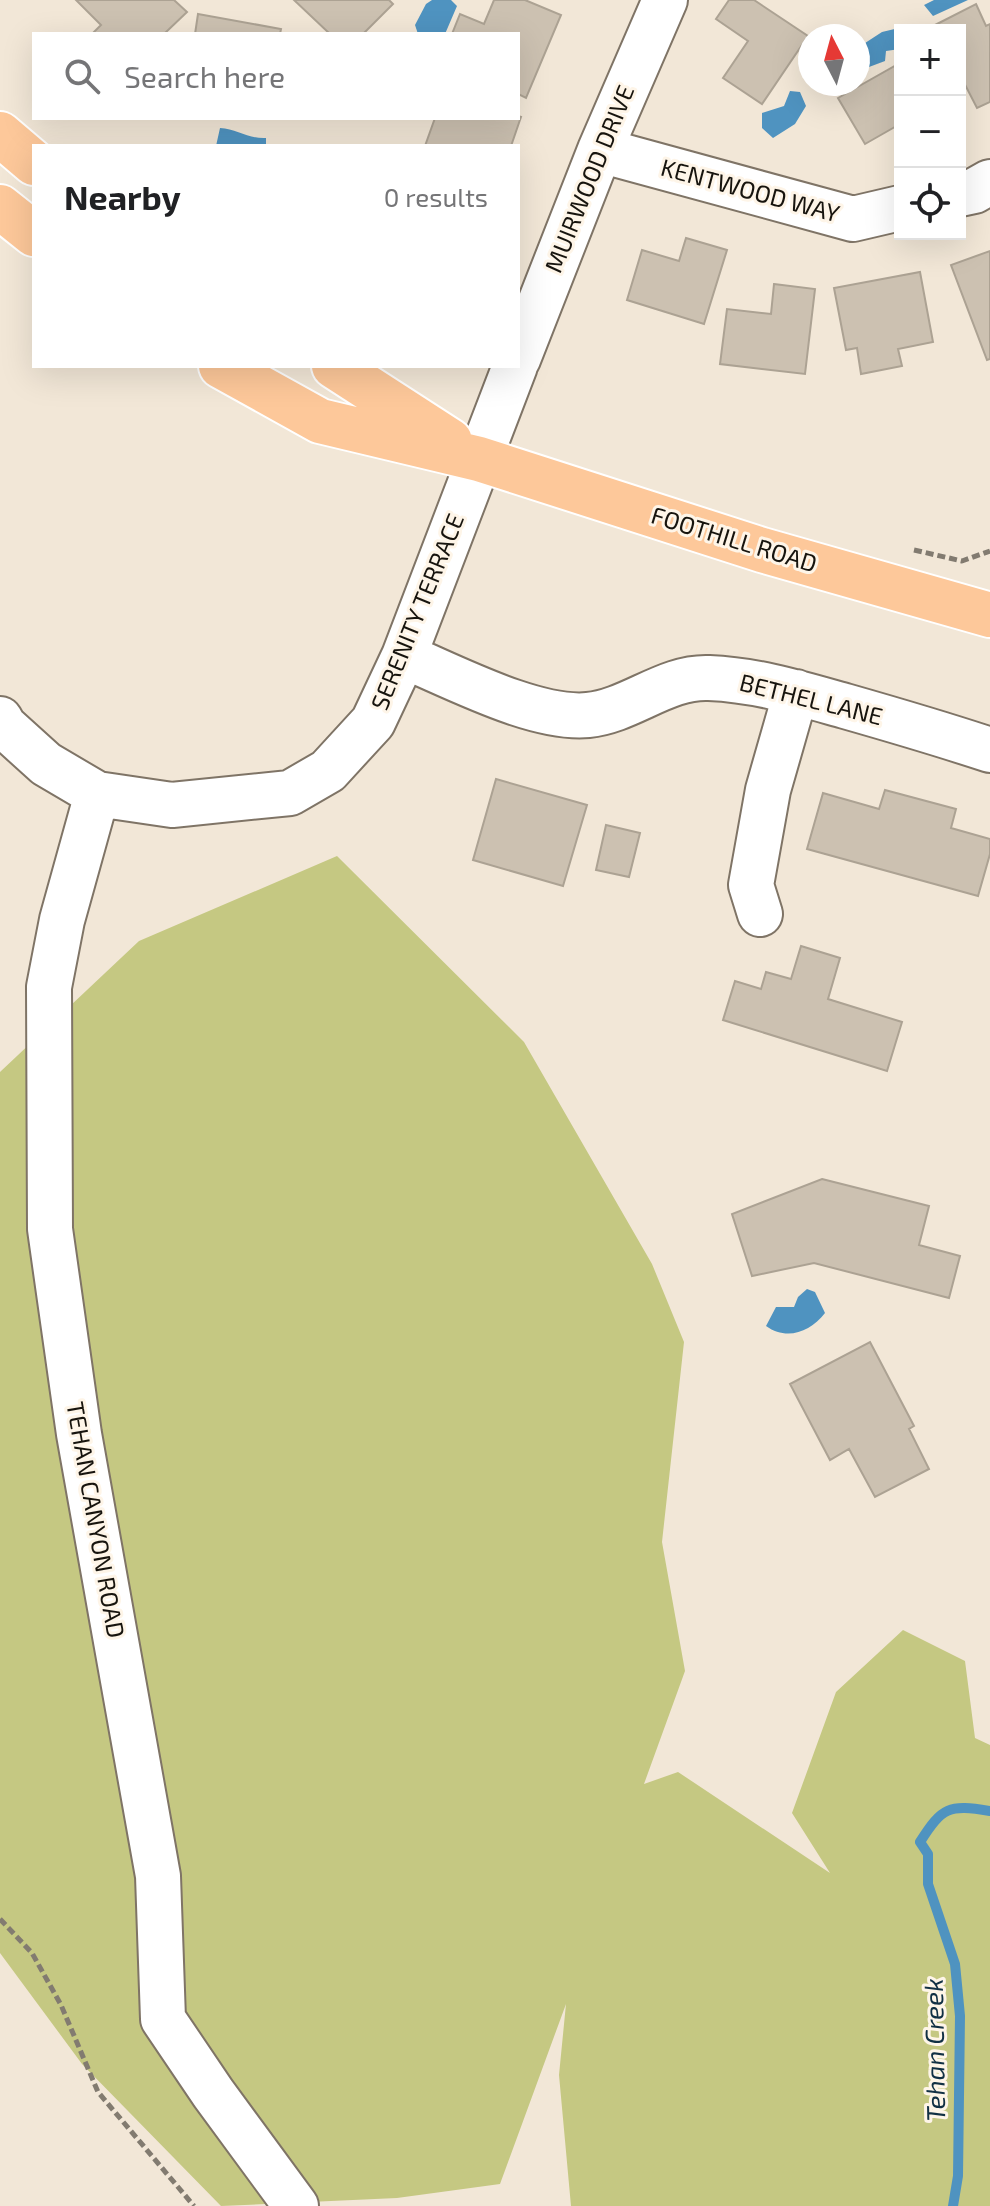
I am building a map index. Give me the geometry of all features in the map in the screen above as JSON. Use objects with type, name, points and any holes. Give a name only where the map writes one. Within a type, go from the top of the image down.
[{"type":"main road","points":[[0,134],[32,161]]},
{"type":"main road","points":[[0,207],[32,232]]},
{"type":"main road","name":"FOOTHILL ROAD","points":[[225,368],[320,421],[479,459],[772,553],[990,615]]},
{"type":"main road","name":"FOOTHILL ROAD","points":[[337,368],[479,459]]},
{"type":"street","name":"MUIRWOOD DRIVE","points":[[520,354],[600,150],[665,0]]},
{"type":"street","name":"KENTWOOD WAY","points":[[600,150],[853,219],[894,209]]},
{"type":"street","points":[[966,193],[990,182]]},
{"type":"street","points":[[479,459],[514,368]]},
{"type":"street","name":"SERENITY TERRACE","points":[[0,719],[46,764],[97,794],[172,805],[290,793],[328,771],[373,722],[404,656],[479,459]]},
{"type":"street","name":"BETHEL LANE","points":[[404,656],[529,707],[561,713],[589,715],[642,699],[677,681],[704,677],[755,681],[941,733],[990,750]]},
{"type":"street","points":[[760,914],[751,885],[768,790],[796,692]]},
{"type":"street","name":"TEHAN CANYON ROAD","points":[[97,794],[62,920],[49,987],[50,1229],[79,1434],[158,1876],[163,2019],[296,2206]]},
{"type":"path","points":[[0,1919],[32,1953],[61,2005],[98,2092],[194,2206]]},
{"type":"green space","points":[[337,856],[524,1042],[652,1264],[684,1342],[662,1542],[685,1671],[644,1784],[678,1772],[830,1873],[792,1813],[836,1692],[903,1630],[965,1661],[975,1738],[990,1745],[990,2206],[571,2206],[559,2075],[566,2004],[500,2184],[397,2198],[221,2206],[82,2064],[0,1953],[0,1072],[139,941]]},
{"type":"water","points":[[432,0],[451,0],[457,6],[446,32],[417,32],[415,25],[426,4]]},
{"type":"water","points":[[934,0],[968,0],[933,16],[924,5]]},
{"type":"water","points":[[894,29],[894,50],[886,51],[885,61],[870,67],[870,40]]},
{"type":"water","points":[[790,91],[798,92],[806,106],[795,124],[773,138],[762,128],[762,113],[784,106]]},
{"type":"water","points":[[220,128],[266,138],[266,144],[216,144]]},
{"type":"water","points":[[807,1289],[815,1292],[825,1313],[819,1320],[805,1329],[790,1333],[774,1331],[766,1326],[776,1307],[794,1307],[798,1297]]},
{"type":"building","points":[[76,0],[174,0],[187,12],[166,32],[94,32],[101,25]]},
{"type":"building","points":[[294,0],[389,0],[393,4],[365,32],[328,32]]},
{"type":"building","points":[[494,0],[525,0],[561,15],[526,98],[520,95],[520,32],[453,32],[460,14],[484,24]]},
{"type":"building","points":[[729,0],[754,0],[798,29],[798,51],[762,104],[723,78],[748,41],[716,19]]},
{"type":"building","points":[[976,4],[986,26],[990,24],[990,102],[977,108],[966,87],[966,24],[937,24]]},
{"type":"building","points":[[198,14],[281,29],[280,32],[195,32]]},
{"type":"building","points":[[894,66],[894,127],[865,144],[838,98],[870,96],[870,80]]},
{"type":"building","points":[[434,120],[520,120],[512,144],[426,144]]},
{"type":"building","points":[[686,238],[727,250],[704,324],[627,300],[642,250],[679,261]]},
{"type":"building","points":[[990,251],[990,359],[987,360],[951,265]]},
{"type":"building","points":[[920,272],[933,342],[898,349],[902,366],[861,374],[857,348],[846,350],[834,288]]},
{"type":"building","points":[[774,284],[815,289],[805,374],[720,364],[727,309],[771,314]]},
{"type":"building","points":[[496,779],[587,805],[563,886],[473,860]]},
{"type":"building","points":[[885,790],[956,809],[951,828],[990,839],[990,854],[978,896],[807,849],[823,793],[879,809]]},
{"type":"building","points":[[606,825],[640,833],[629,877],[596,870]]},
{"type":"building","points":[[801,946],[840,958],[828,999],[902,1022],[887,1071],[723,1020],[735,981],[761,989],[766,972],[791,979]]},
{"type":"building","points":[[822,1179],[929,1206],[919,1245],[960,1256],[949,1298],[814,1263],[752,1276],[732,1214]]},
{"type":"building","points":[[870,1342],[914,1426],[909,1429],[929,1469],[875,1497],[849,1449],[830,1460],[790,1384]]},
{"type":"waterway","name":"Tehan Creek","points":[[953,2206],[958,2176],[960,2016],[955,1964],[928,1884],[928,1854],[920,1842],[934,1821],[948,1811],[965,1808],[990,1811]]}]
